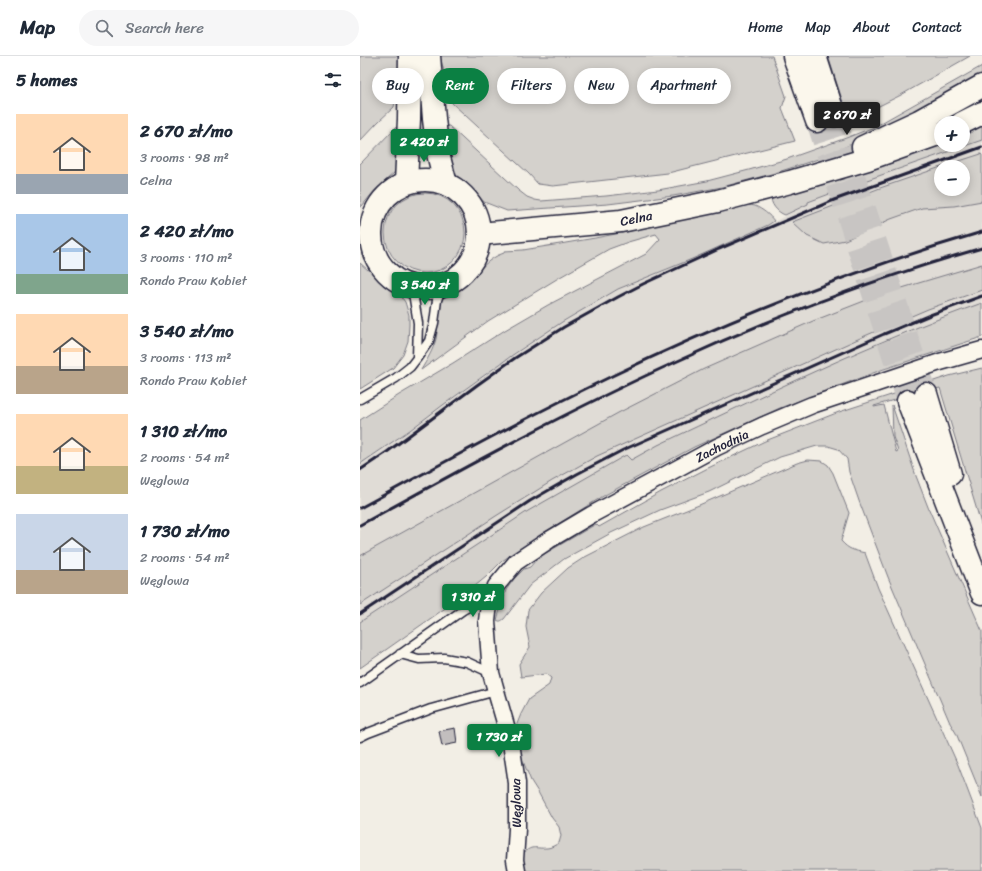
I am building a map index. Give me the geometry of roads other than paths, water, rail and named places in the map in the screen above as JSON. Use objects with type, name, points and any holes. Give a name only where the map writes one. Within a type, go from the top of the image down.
[{"type":"street","points":[[406,183],[410,56]]},
{"type":"street","points":[[429,56],[438,154],[446,184]]},
{"type":"street","points":[[794,56],[826,118],[815,56]]},
{"type":"street","name":"Celna","points":[[790,182],[919,121],[982,86]]},
{"type":"street","points":[[970,119],[982,113]]},
{"type":"street","name":"Celna","points":[[479,234],[621,221],[718,201],[868,159],[934,135]]},
{"type":"street","points":[[426,180],[446,184],[457,190],[473,209],[478,221],[478,248],[469,266],[451,282],[429,289],[412,288],[390,275],[381,265],[366,234],[372,225],[376,212],[383,199],[394,190],[406,183],[426,180]]},
{"type":"street","name":"Zachodnia","points":[[492,594],[496,586],[516,562],[549,540],[597,512],[717,447],[812,405],[940,362],[982,350]]},
{"type":"street","points":[[982,579],[917,397],[982,593]]},
{"type":"street","name":"Węglowa","points":[[492,594],[487,621],[491,673],[511,743],[517,783],[515,860],[517,871]]},
{"type":"lane","points":[[360,399],[396,378],[410,367],[417,358],[429,341],[434,323],[437,300],[442,286]]},
{"type":"lane","points":[[412,288],[418,323],[417,358]]},
{"type":"lane","points":[[360,683],[463,610],[492,594]]},
{"type":"lane","points":[[400,654],[419,659],[444,658],[467,662],[491,673]]},
{"type":"lane","points":[[360,737],[431,709],[496,691]]},
{"type":"tunnel","points":[[834,115],[926,394]]},
{"type":"tunnel","points":[[817,121],[908,401]]},
{"type":"railway","points":[[360,470],[387,452],[515,358],[564,327],[643,284],[719,249],[834,200],[982,147]]},
{"type":"railway","points":[[360,508],[485,440],[548,408],[612,376],[702,335],[794,296],[840,279],[935,246],[982,232]]},
{"type":"railway","points":[[360,525],[559,418],[717,343],[791,312],[867,284],[982,248]]},
{"type":"railway","points":[[360,614],[530,501],[623,450],[884,334],[982,296]]}]
